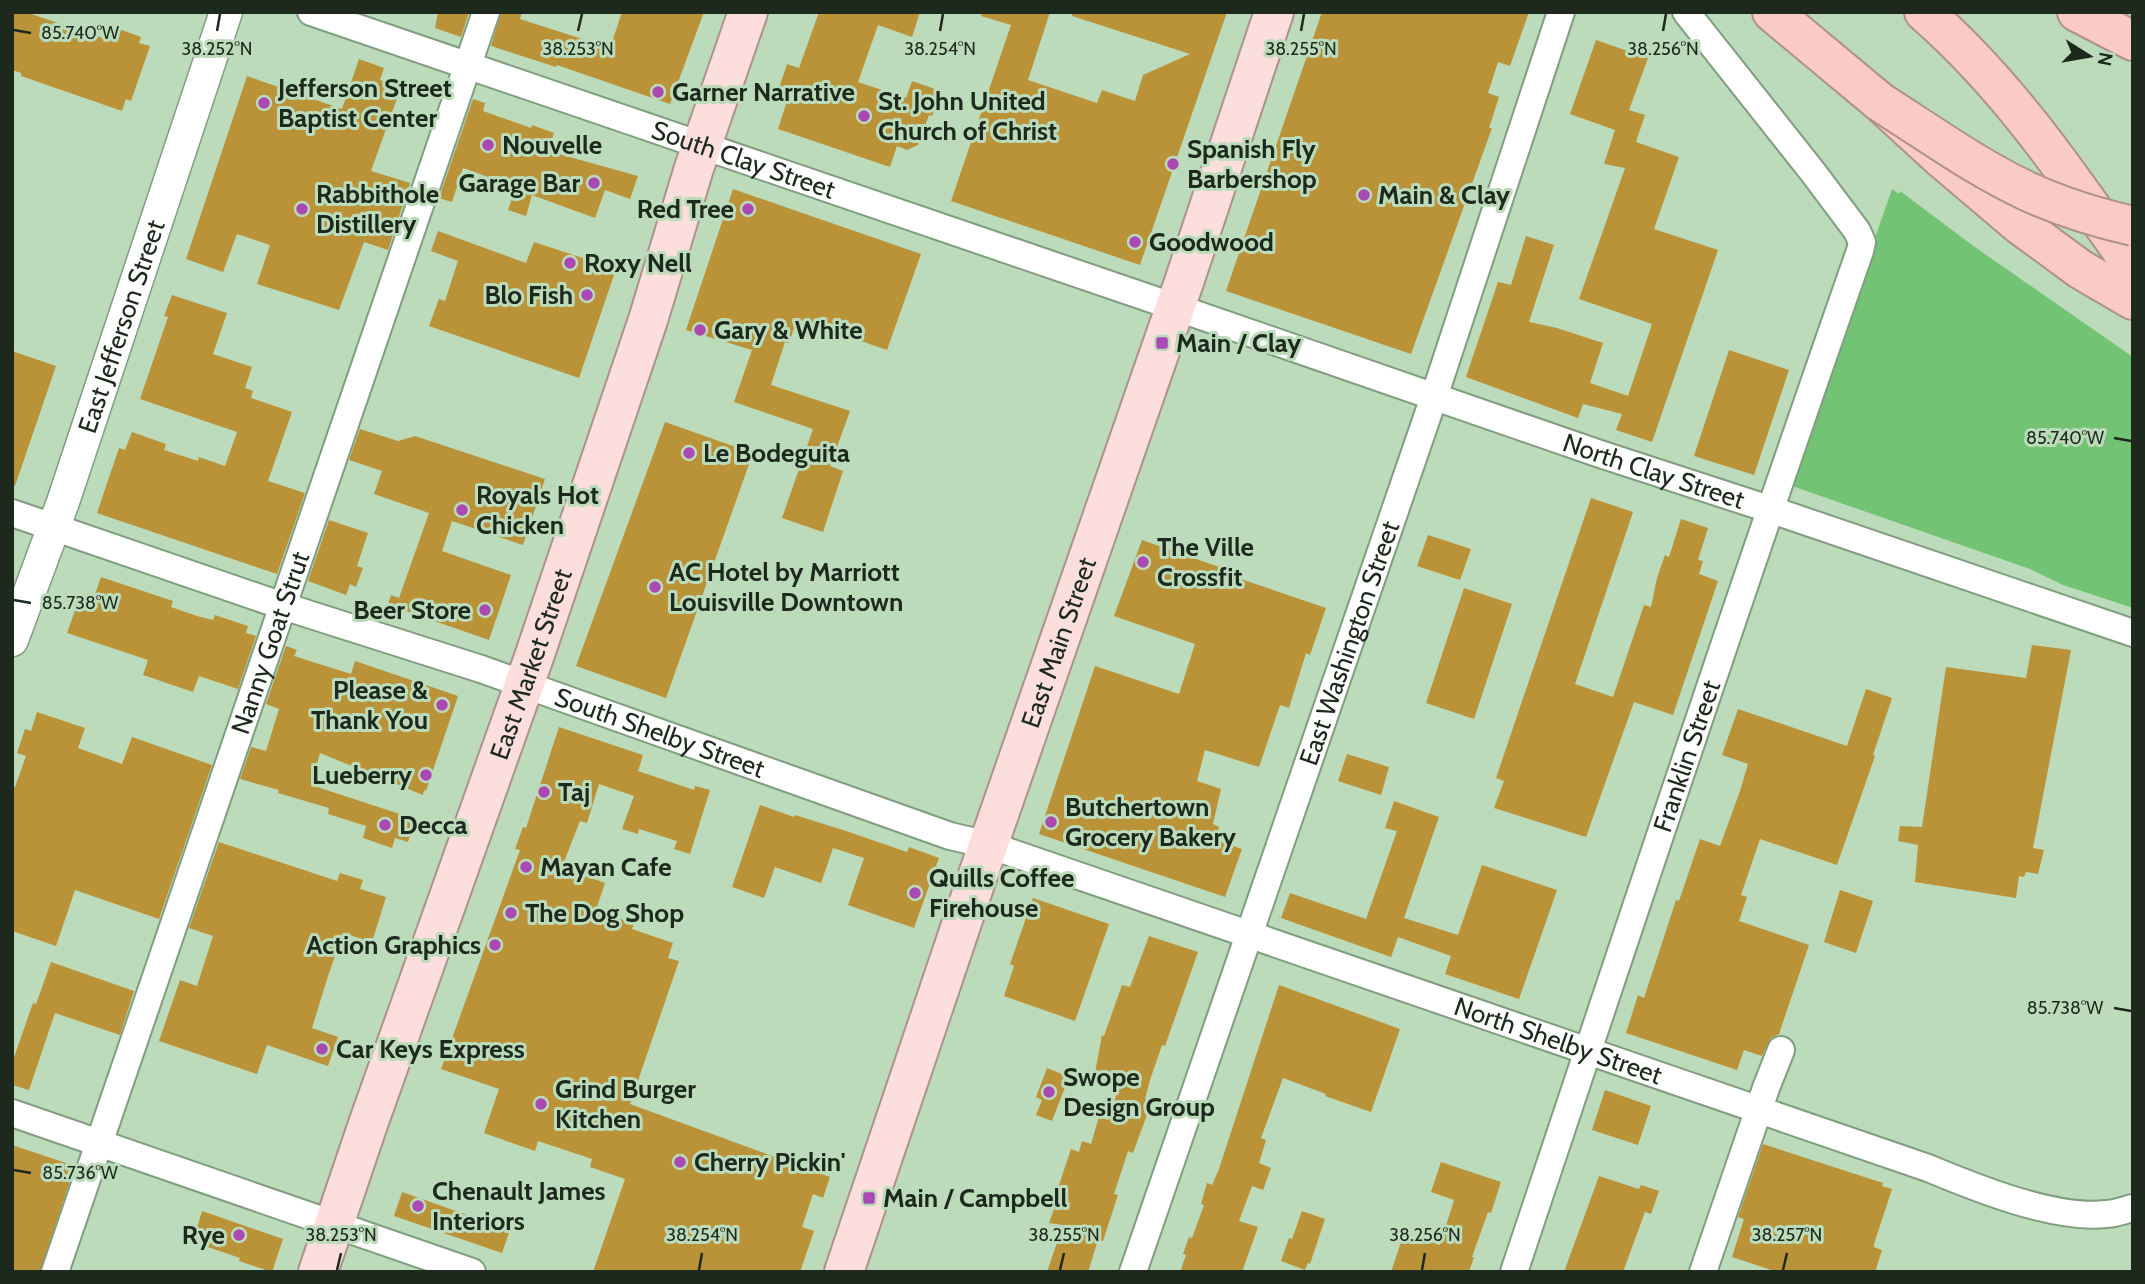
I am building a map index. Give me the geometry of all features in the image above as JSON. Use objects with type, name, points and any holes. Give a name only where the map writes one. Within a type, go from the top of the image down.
[{"type":"highway","points":[[1772,12],[2020,225],[2080,269],[2133,300]]},
{"type":"highway","points":[[1924,12],[1961,46],[2013,102],[2127,245]]},
{"type":"highway","points":[[2080,14],[2133,41]]},
{"type":"highway","points":[[1880,102],[1987,170],[2030,192],[2068,207],[2127,245]]},
{"type":"main road","name":"East Market Street","points":[[318,1272],[524,684],[648,320],[702,146],[748,12]]},
{"type":"main road","name":"East Main Street","points":[[844,1272],[1274,12]]},
{"type":"street","name":"East Jefferson Street","points":[[12,640],[67,489],[226,12]]},
{"type":"street","name":"South Clay Street","points":[[311,12],[1175,307]]},
{"type":"street","name":"Nanny Goat Strut","points":[[55,1272],[486,12]]},
{"type":"street","name":"East Washington Street","points":[[1133,1272],[1434,397],[1561,12]]},
{"type":"street","name":"Franklin Street","points":[[1514,1272],[1769,509],[1862,242],[1857,231],[1812,171],[1686,12]]},
{"type":"street","name":"North Clay Street","points":[[1175,307],[1600,454],[2133,633]]},
{"type":"street","name":"South Shelby Street","points":[[12,513],[283,606],[481,669],[950,836],[989,845]]},
{"type":"street","name":"North Shelby Street","points":[[989,845],[1928,1168],[1969,1185],[2071,1213],[2098,1215],[2133,1208]]},
{"type":"street","points":[[1703,1272],[1781,1050]]},
{"type":"street","points":[[12,1113],[472,1272]]},
{"type":"green space","points":[[1892,189],[1899,194],[1900,191],[1972,245],[2133,357],[2133,608],[1792,486]]},
{"type":"building","points":[[12,12],[25,12],[115,42],[119,29],[141,37],[139,43],[150,46],[131,101],[126,99],[122,111],[21,76],[21,73],[12,70]]},
{"type":"building","points":[[438,12],[469,12],[461,37],[435,28]]},
{"type":"building","points":[[501,12],[522,12],[520,19],[610,48],[622,12],[704,12],[670,104],[557,65],[556,67],[491,46]]},
{"type":"building","points":[[819,12],[920,12],[912,37],[878,25],[858,82],[906,98],[912,81],[941,91],[918,145],[907,150],[897,146],[890,167],[778,129],[787,101],[776,97],[787,64],[799,68]]},
{"type":"building","points":[[982,12],[1050,12],[1028,80],[1097,103],[1102,90],[1135,101],[1143,75],[1190,54],[1072,16],[1072,12],[1227,12],[1140,265],[951,201],[1011,25],[981,16]]},
{"type":"building","name":"Main & Clay","points":[[1322,12],[1529,12],[1510,66],[1498,62],[1488,93],[1499,97],[1489,128],[1492,128],[1411,354],[1226,291]]},
{"type":"building","points":[[1596,40],[1648,58],[1629,110],[1645,115],[1636,142],[1679,157],[1654,229],[1718,250],[1652,442],[1616,430],[1622,414],[1583,404],[1578,418],[1466,377],[1498,282],[1511,285],[1526,236],[1554,245],[1529,322],[1603,343],[1590,383],[1628,396],[1652,324],[1579,299],[1625,168],[1604,164],[1615,130],[1570,114]]},
{"type":"building","name":"Rabbithole Distillery","points":[[359,59],[384,68],[380,80],[401,87],[371,171],[410,183],[388,250],[364,242],[339,310],[257,284],[270,245],[237,234],[223,272],[186,259],[247,76],[342,109]]},
{"type":"building","points":[[473,99],[485,103],[483,111],[554,133],[548,151],[638,176],[630,199],[605,190],[595,218],[532,195],[526,216],[508,210],[516,187],[463,168],[452,202],[439,198]]},
{"type":"building","points":[[733,189],[921,254],[887,350],[797,319],[789,343],[785,342],[771,385],[850,411],[830,466],[843,471],[823,532],[782,518],[813,429],[734,402],[752,350],[686,330]]},
{"type":"building","points":[[438,231],[526,263],[534,242],[616,269],[579,378],[429,326],[439,299],[445,301],[458,261],[431,251]]},
{"type":"building","points":[[172,295],[227,313],[213,354],[252,367],[245,388],[253,391],[251,398],[292,412],[268,481],[305,493],[277,574],[97,513],[119,448],[125,450],[132,432],[166,444],[164,450],[198,461],[199,457],[225,466],[237,432],[140,399],[168,317],[164,316]]},
{"type":"building","points":[[1729,350],[1789,370],[1754,475],[1694,456]]},
{"type":"building","points":[[12,351],[56,366],[15,486],[12,485]]},
{"type":"building","name":"AC Hotel by Marriott Louisville Downtown","points":[[665,422],[753,453],[666,698],[576,666]]},
{"type":"building","points":[[360,429],[398,441],[415,436],[545,479],[523,545],[452,521],[442,551],[511,575],[489,640],[403,610],[402,617],[386,611],[391,595],[399,598],[429,513],[374,494],[382,471],[349,460]]},
{"type":"building","points":[[1591,498],[1633,512],[1575,684],[1613,697],[1644,605],[1651,607],[1657,578],[1665,555],[1669,557],[1681,519],[1708,528],[1698,560],[1703,561],[1699,574],[1718,581],[1673,715],[1634,702],[1586,837],[1494,808],[1504,781],[1496,778]]},
{"type":"building","points":[[329,520],[368,533],[357,566],[363,568],[356,587],[350,584],[346,595],[308,581]]},
{"type":"building","points":[[1428,535],[1471,549],[1460,580],[1417,566]]},
{"type":"building","points":[[1142,540],[1239,574],[1238,578],[1326,608],[1310,655],[1306,653],[1289,708],[1280,705],[1259,767],[1205,750],[1197,781],[1221,789],[1213,824],[1219,827],[1215,840],[1242,849],[1225,897],[1039,834],[1095,666],[1179,694],[1195,644],[1114,616]]},
{"type":"building","points":[[101,577],[173,601],[171,607],[197,616],[213,620],[215,615],[248,626],[246,633],[256,636],[238,689],[199,676],[193,692],[143,675],[148,660],[67,633],[80,596],[93,600]]},
{"type":"building","points":[[1464,588],[1512,604],[1474,719],[1426,703]]},
{"type":"building","points":[[2032,645],[2071,650],[2033,848],[2044,850],[2038,874],[2026,872],[2024,877],[2019,876],[2016,898],[1915,882],[1918,845],[1898,841],[1900,826],[1922,827],[1946,667],[2026,678]]},
{"type":"building","points":[[286,646],[297,650],[294,656],[351,674],[355,661],[458,696],[423,795],[320,753],[311,785],[415,819],[408,842],[395,838],[392,848],[363,838],[366,826],[328,814],[329,808],[240,779],[251,747],[266,751],[279,709],[266,704]]},
{"type":"building","points":[[1866,689],[1892,698],[1837,865],[1760,839],[1741,895],[1747,897],[1739,921],[1809,945],[1779,1034],[1771,1038],[1762,1056],[1744,1050],[1737,1070],[1626,1033],[1638,995],[1644,998],[1676,900],[1679,901],[1700,839],[1720,846],[1740,791],[1748,764],[1722,755],[1738,709],[1847,746]]},
{"type":"building","points":[[37,712],[85,728],[78,748],[122,764],[132,737],[212,765],[159,919],[75,890],[56,946],[12,931],[12,786],[15,787],[26,756],[17,753],[25,729],[31,731]]},
{"type":"building","points":[[559,727],[643,755],[638,771],[694,790],[695,786],[710,790],[690,854],[674,849],[677,841],[639,829],[638,834],[622,829],[634,796],[599,784],[587,823],[580,821],[562,867],[605,883],[596,910],[634,924],[632,929],[673,943],[668,958],[679,961],[630,1104],[830,1177],[823,1198],[813,1194],[802,1227],[814,1231],[800,1272],[593,1272],[625,1179],[590,1167],[592,1159],[538,1141],[535,1151],[484,1133],[499,1089],[441,1069],[520,850],[515,849],[523,827],[526,828]]},
{"type":"building","points":[[1347,754],[1389,767],[1381,795],[1338,781]]},
{"type":"building","points":[[1394,801],[1439,817],[1404,918],[1458,935],[1482,865],[1557,890],[1519,999],[1445,974],[1451,956],[1398,937],[1391,957],[1281,918],[1290,893],[1366,919],[1397,831],[1385,828]]},
{"type":"building","points":[[760,805],[907,852],[909,847],[939,858],[914,928],[848,905],[864,858],[833,848],[821,883],[775,867],[764,898],[732,887]]},
{"type":"building","points":[[219,842],[337,881],[340,873],[363,880],[360,889],[386,897],[372,942],[343,933],[328,976],[312,1028],[338,1037],[328,1066],[267,1045],[257,1074],[159,1041],[180,980],[197,986],[213,936],[189,928]]},
{"type":"building","points":[[1840,890],[1873,901],[1856,953],[1824,942]]},
{"type":"building","points":[[1033,898],[1109,924],[1075,1021],[1004,996],[1014,966],[1010,964]]},
{"type":"building","points":[[1149,936],[1198,952],[1165,1046],[1162,1045],[1150,1080],[1145,1099],[1152,1101],[1133,1153],[1128,1151],[1114,1194],[1118,1195],[1103,1241],[1098,1240],[1088,1272],[1047,1272],[1063,1225],[1049,1223],[1071,1149],[1079,1152],[1082,1141],[1091,1144],[1099,1117],[1108,1120],[1119,1087],[1094,1078],[1102,1035],[1104,1036],[1122,985],[1130,987]]},
{"type":"building","points":[[51,962],[134,991],[120,1035],[55,1013],[29,1090],[12,1085],[12,1063]]},
{"type":"building","points":[[1279,985],[1400,1029],[1371,1112],[1283,1078],[1261,1138],[1266,1140],[1259,1163],[1271,1168],[1263,1190],[1252,1186],[1239,1221],[1258,1227],[1242,1272],[1180,1272],[1189,1237],[1192,1238],[1204,1205],[1201,1204],[1207,1183],[1212,1185],[1219,1169]]},
{"type":"building","points":[[1047,1068],[1069,1077],[1052,1121],[1036,1115],[1042,1100],[1036,1097]]},
{"type":"building","points":[[1605,1090],[1651,1106],[1638,1145],[1592,1130]]},
{"type":"building","points":[[1763,1144],[1883,1183],[1882,1186],[1892,1189],[1874,1244],[1874,1247],[1882,1250],[1875,1272],[1777,1272],[1732,1257],[1744,1219],[1738,1217]]},
{"type":"building","points":[[12,1145],[75,1166],[40,1272],[12,1272]]},
{"type":"building","points":[[1441,1162],[1501,1182],[1472,1257],[1469,1272],[1391,1272],[1404,1233],[1440,1245],[1454,1200],[1431,1192]]},
{"type":"building","points":[[1599,1176],[1639,1189],[1641,1185],[1659,1191],[1651,1214],[1645,1212],[1623,1272],[1564,1272]]},
{"type":"building","points":[[402,1192],[510,1230],[502,1253],[394,1216]]},
{"type":"building","points":[[202,1211],[283,1239],[272,1272],[193,1242]]},
{"type":"building","points":[[1302,1211],[1325,1219],[1310,1264],[1308,1263],[1305,1270],[1281,1261]]},
{"type":"place","name":"Garner Narrative","points":[[658,92]]},
{"type":"place","name":"Jefferson Street Baptist Center","points":[[264,103]]},
{"type":"place","name":"St. John United Church of Christ","points":[[864,116]]},
{"type":"place","name":"Nouvelle","points":[[488,145]]},
{"type":"place","name":"Spanish Fly Barbershop","points":[[1173,164]]},
{"type":"place","name":"Garage Bar","points":[[594,183]]},
{"type":"place","name":"Main & Clay","points":[[1364,195]]},
{"type":"place","name":"Rabbithole Distillery","points":[[302,209]]},
{"type":"place","name":"Red Tree","points":[[748,209]]},
{"type":"place","name":"Goodwood","points":[[1135,242]]},
{"type":"place","name":"Roxy Nell","points":[[570,263]]},
{"type":"place","name":"Blo Fish","points":[[587,295]]},
{"type":"place","name":"Gary & White","points":[[700,330]]},
{"type":"place","name":"Main / Clay","points":[[1162,343]]},
{"type":"place","name":"Le Bodeguita","points":[[689,453]]},
{"type":"place","name":"Royals Hot Chicken","points":[[462,510]]},
{"type":"place","name":"The Ville Crossfit","points":[[1143,562]]},
{"type":"place","name":"AC Hotel by Marriott Louisville Downtown","points":[[655,587]]},
{"type":"place","name":"Beer Store","points":[[485,610]]},
{"type":"place","name":"Please & Thank You","points":[[442,705]]},
{"type":"place","name":"Lueberry","points":[[426,775]]},
{"type":"place","name":"Taj","points":[[544,792]]},
{"type":"place","name":"Butchertown Grocery Bakery","points":[[1051,822]]},
{"type":"place","name":"Decca","points":[[385,825]]},
{"type":"place","name":"Mayan Cafe","points":[[526,867]]},
{"type":"place","name":"Quills Coffee Firehouse","points":[[915,893]]},
{"type":"place","name":"The Dog Shop","points":[[511,913]]},
{"type":"place","name":"Action Graphics","points":[[495,945]]},
{"type":"place","name":"Car Keys Express","points":[[322,1049]]},
{"type":"place","name":"Swope Design Group","points":[[1049,1092]]},
{"type":"place","name":"Grind Burger Kitchen","points":[[541,1104]]},
{"type":"place","name":"Cherry Pickin'","points":[[680,1162]]},
{"type":"place","name":"Main / Campbell","points":[[869,1198]]},
{"type":"place","name":"Chenault James Interiors","points":[[418,1206]]},
{"type":"place","name":"Rye","points":[[239,1235]]}]
